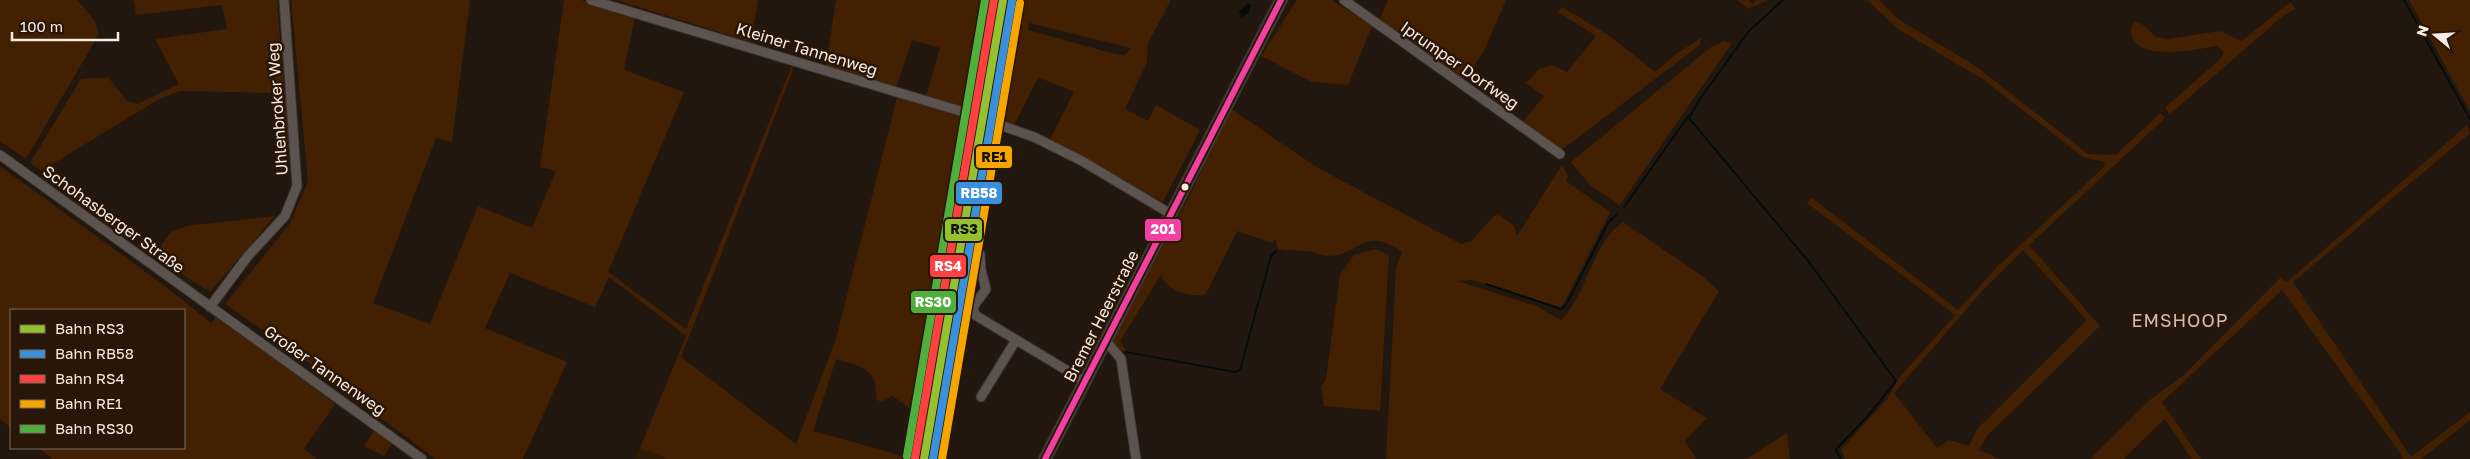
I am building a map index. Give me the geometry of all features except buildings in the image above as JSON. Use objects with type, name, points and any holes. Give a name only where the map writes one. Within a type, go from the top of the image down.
[{"type":"main road","name":"Bremer Heerstraße","points":[[1045,459],[1281,0]]},
{"type":"street","name":"Uhlenbroker Weg","points":[[210,307],[248,256],[285,216],[297,186],[284,0]]},
{"type":"street","name":"Kleiner Tannenweg","points":[[591,0],[960,111],[1034,137],[1082,161],[1171,214]]},
{"type":"street","name":"Iprumper Dorfweg","points":[[1344,0],[1560,154]]},
{"type":"street","name":"Schohasberger Straße","points":[[0,155],[210,307]]},
{"type":"street","points":[[980,254],[981,270],[986,289],[974,305],[973,309],[976,315],[1086,382]]},
{"type":"street","name":"Großer Tannenweg","points":[[210,307],[419,458]]},
{"type":"street","points":[[981,397],[1016,340]]},
{"type":"street","points":[[1106,342],[1121,359],[1136,459]]},
{"type":"shaded area","points":[[0,0],[77,0],[95,21],[99,34],[26,159],[0,141]]},
{"type":"shaded area","points":[[134,0],[277,0],[284,88],[290,92],[292,160],[290,160],[280,93],[180,91],[159,99],[41,171],[30,163],[81,79],[108,77],[127,101],[137,104],[179,84],[155,39],[227,29],[222,5],[136,15]]},
{"type":"shaded area","points":[[291,0],[470,0],[452,142],[436,138],[373,303],[430,324],[478,206],[532,228],[556,171],[540,167],[564,0],[581,0],[635,17],[624,70],[684,92],[608,272],[686,329],[792,65],[793,70],[681,357],[796,444],[836,339],[897,97],[977,122],[936,376],[919,459],[911,459],[914,427],[909,408],[893,396],[880,402],[876,398],[876,388],[871,374],[853,364],[836,359],[813,431],[896,454],[906,459],[668,459],[640,448],[686,336],[609,277],[595,307],[510,273],[485,328],[567,362],[523,459],[436,459],[346,392],[342,386],[225,304],[289,225],[308,182]]},
{"type":"shaded area","points":[[616,0],[758,0],[751,42]]},
{"type":"shaded area","points":[[836,0],[999,0],[980,99],[980,115],[938,99],[926,97],[940,48],[912,40],[896,88],[826,66]]},
{"type":"shaded area","points":[[1000,0],[1009,0],[932,459],[919,459],[936,376]]},
{"type":"shaded area","points":[[1009,0],[1171,0],[1148,43],[1147,62],[1125,109],[1148,121],[1156,105],[1200,130],[1163,202],[1050,139],[1074,92],[1038,77],[1014,125],[989,118]],"holes":[[[1029,23],[1131,48],[1125,55],[1115,54],[1028,30]]]},
{"type":"shaded area","points":[[1297,0],[1332,0],[1372,26],[1348,85],[1312,82],[1261,56]]},
{"type":"shaded area","points":[[1388,0],[1506,0],[1483,53],[1463,81],[1380,19]]},
{"type":"shaded area","points":[[1737,0],[1748,0],[1753,4],[1756,0],[1768,0],[1748,9]]},
{"type":"shaded area","points":[[1867,0],[1879,0],[1898,19],[1977,67],[2088,154],[2116,155],[2160,113],[2165,118],[2029,245],[2100,326],[1987,436],[1979,450],[2000,459],[1845,459],[1841,450],[1888,398],[1898,379],[1955,315],[1807,203],[1812,198],[1958,310],[1998,266],[2104,167],[2105,162],[2083,157],[1984,80],[1898,29]],"holes":[[[2023,250],[2087,320],[1978,428],[1969,446],[1949,440],[1937,448],[1894,393],[1983,290]]]},
{"type":"shaded area","points":[[2409,0],[2470,0],[2470,111]]},
{"type":"shaded area","points":[[2290,2],[2296,9],[2284,15],[2170,114],[2165,108],[2220,59],[2224,52],[2217,46],[2170,52],[2146,49],[2137,44],[2132,36],[2131,28],[2135,22],[2141,23],[2156,37],[2167,39],[2220,31],[2242,41]]},
{"type":"shaded area","points":[[1248,3],[1251,5],[1249,12],[1241,18],[1239,12]]},
{"type":"shaded area","points":[[1562,7],[1607,34],[1655,72],[1676,54],[1702,37],[1700,45],[1560,151],[1521,124],[1544,96],[1526,83],[1539,69],[1552,65],[1567,72],[1596,36],[1558,12]]},
{"type":"shaded area","points":[[1724,41],[1732,43],[1620,205],[1590,185],[1571,162],[1711,47]]},
{"type":"shaded area","points":[[1231,109],[1318,168],[1461,244],[1471,241],[1494,216],[1499,215],[1514,226],[1517,236],[1562,165],[1568,176],[1566,181],[1610,212],[1563,305],[1559,307],[1472,280],[1458,281],[1536,306],[1561,320],[1578,297],[1596,256],[1604,243],[1623,222],[1701,275],[1719,291],[1660,389],[1707,418],[1685,441],[1696,459],[1386,459],[1396,268],[1402,252],[1389,244],[1378,241],[1363,243],[1349,251],[1329,256],[1309,251],[1278,249],[1275,239],[1272,243],[1237,231],[1206,294],[1194,295],[1180,292],[1168,285],[1161,275],[1120,341],[1126,350],[1120,351],[1111,338],[1190,195]]},
{"type":"shaded area","points":[[2467,125],[2470,133],[2293,282],[2411,457],[2470,412],[2470,420],[2421,459],[2402,459],[2403,457],[2282,290],[2162,402],[2201,459],[2192,459],[2165,419],[2123,459],[2090,459],[2151,399],[2184,375],[2280,278],[2287,282]]},
{"type":"shaded area","points":[[0,166],[165,286],[211,323],[218,315],[335,404],[304,449],[317,459],[53,459],[39,449],[185,449],[185,309],[10,309],[10,427],[0,419]]},
{"type":"shaded area","points":[[275,216],[210,292],[153,256],[171,232],[186,226]]},
{"type":"shaded area","points":[[1375,249],[1389,255],[1380,411],[1324,406],[1321,387],[1326,379],[1340,275],[1354,255]]},
{"type":"shaded area","points":[[374,431],[392,444],[384,456],[364,446]]},
{"type":"shaded area","points":[[1787,433],[1790,459],[1746,459]]},
{"type":"shaded area","points":[[640,448],[645,449],[668,459],[635,459]]},
{"type":"waterway","points":[[1783,0],[1748,32],[1700,99],[1689,118],[1809,262],[1896,381],[1867,417],[1836,450],[1841,459]]},
{"type":"waterway","points":[[2404,0],[2470,119]]},
{"type":"waterway","points":[[1624,207],[1689,115]]},
{"type":"waterway","points":[[1486,284],[1561,309],[1566,305],[1608,223],[1617,214]]},
{"type":"waterway","points":[[1126,352],[1235,372],[1240,370],[1271,256],[1276,251]]},
{"type":"rail line","name":"RS30","points":[[907,456],[985,0]]},
{"type":"rail line","name":"RS4","points":[[915,458],[994,0]]},
{"type":"rail line","name":"RS3","points":[[924,459],[1003,0]]},
{"type":"rail line","name":"RB58","points":[[933,459],[1012,1]]},
{"type":"rail line","name":"RE1","points":[[942,459],[1020,3]]},
{"type":"transit line","name":"201","points":[[1045,459],[1281,0]]},
{"type":"district","name":"EMSHOOP","points":[[2180,320]]}]
